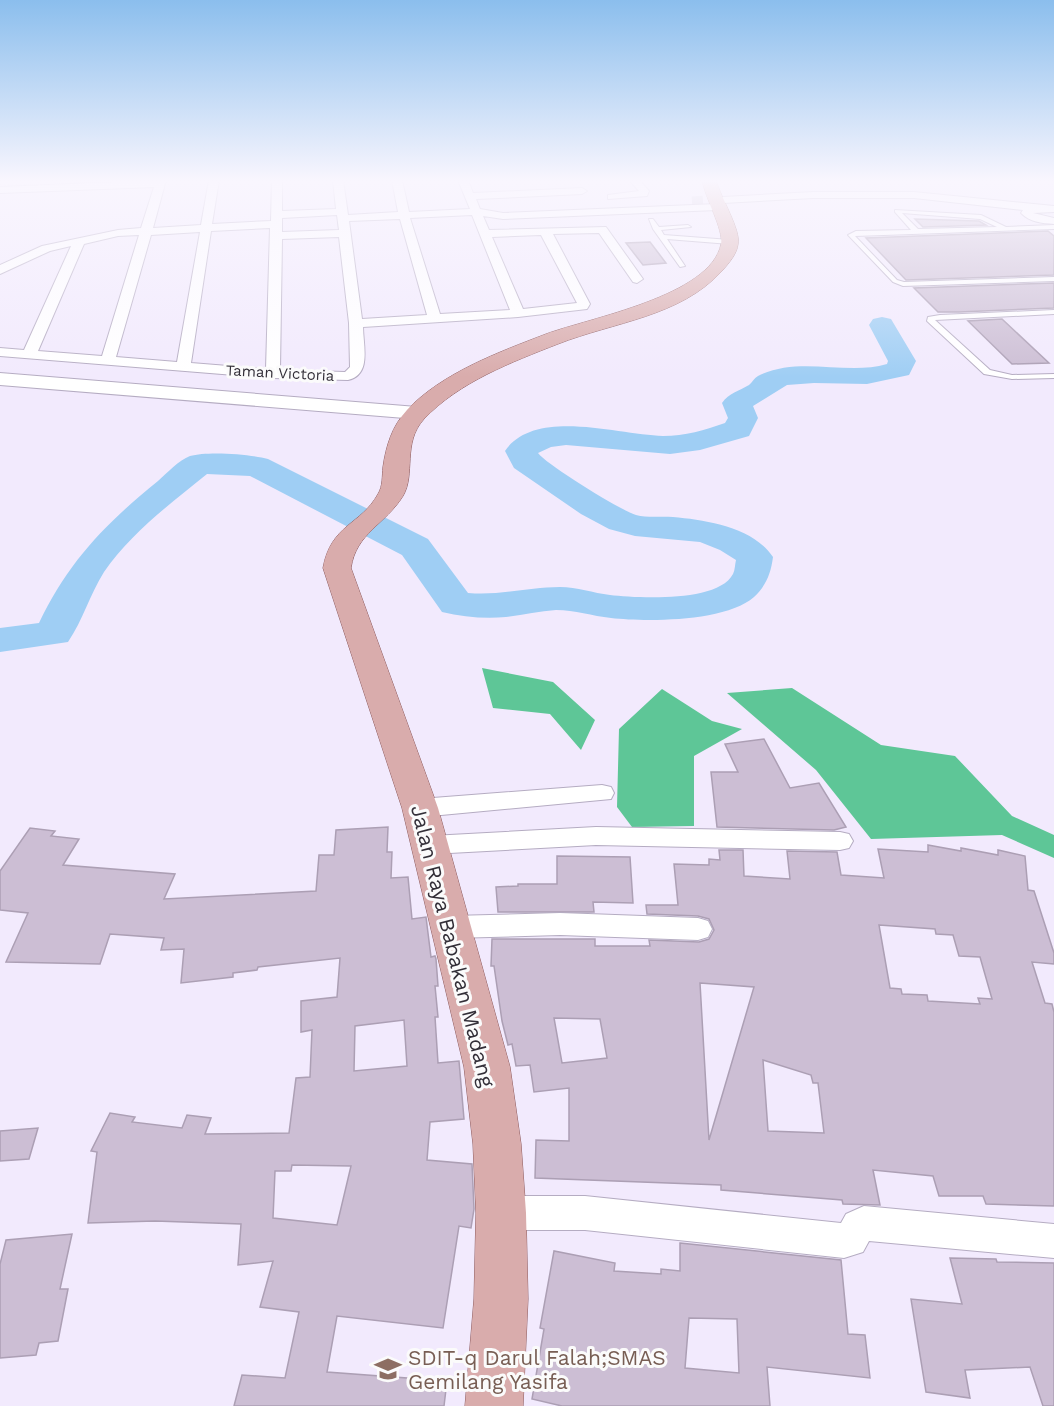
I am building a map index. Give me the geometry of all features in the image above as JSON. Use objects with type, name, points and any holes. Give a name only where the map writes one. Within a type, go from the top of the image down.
[{"type":"main road","points":[[417,412],[435,397],[461,381],[513,356],[567,333],[668,302],[695,285],[716,266],[727,254],[729,246]]},
{"type":"main road","name":"Jalan Raya Babakan Madang","points":[[417,412],[404,429],[397,447],[393,491],[383,508],[340,547],[337,568],[426,827],[488,1067],[497,1143],[501,1213],[501,1299],[494,1406]]},
{"type":"street","points":[[1,271],[46,248],[57,246]]},
{"type":"street","points":[[29,355],[77,246]]},
{"type":"street","points":[[108,361],[142,246]]},
{"type":"street","points":[[183,367],[203,246]]},
{"type":"street","points":[[273,374],[276,246]]},
{"type":"street","points":[[346,246],[356,322],[576,308],[584,303],[553,246]]},
{"type":"street","points":[[413,246],[435,318]]},
{"type":"street","points":[[490,246],[518,313]]},
{"type":"street","points":[[614,246],[637,279]]},
{"type":"street","name":"Taman Victoria","points":[[0,352],[337,377],[354,372],[357,367],[356,322]]},
{"type":"street","points":[[0,379],[417,412]]},
{"type":"street","points":[[426,827],[602,793]]},
{"type":"street","points":[[426,827],[544,838],[621,836],[778,843],[840,841]]},
{"type":"street","points":[[451,927],[560,924],[698,929]]},
{"type":"street","points":[[501,1213],[585,1213],[844,1241],[851,1240],[858,1226],[864,1223],[1054,1241]]},
{"type":"lane","points":[[669,246],[682,266]]},
{"type":"lane","points":[[861,246],[895,281],[903,284],[1054,279]]},
{"type":"lane","points":[[1054,312],[931,319],[987,372],[1004,377],[1054,376]]},
{"type":"green space","points":[[482,668],[553,682],[595,720],[581,750],[550,714],[493,708]]},
{"type":"green space","points":[[792,688],[881,745],[955,756],[1012,816],[1054,835],[1054,858],[1002,835],[871,839],[816,770],[727,693]]},
{"type":"green space","points":[[662,689],[712,721],[742,729],[694,756],[694,826],[632,827],[617,807],[619,729]]},
{"type":"building","points":[[628,246],[653,246],[666,263],[643,265]]},
{"type":"building","points":[[873,246],[1054,246],[1054,275],[906,280]]},
{"type":"building","points":[[1054,283],[1054,308],[959,312],[938,312],[914,288]]},
{"type":"building","points":[[1002,319],[1049,363],[1012,364],[968,321]]},
{"type":"building","points":[[764,739],[790,788],[819,783],[846,827],[834,830],[717,827],[711,772],[738,772],[725,744]]},
{"type":"building","points":[[388,827],[387,852],[392,852],[391,878],[408,877],[412,919],[426,917],[431,957],[435,956],[436,959],[438,986],[435,986],[438,1017],[435,1017],[438,1063],[459,1061],[464,1119],[430,1122],[427,1160],[472,1164],[474,1209],[471,1228],[459,1226],[443,1328],[337,1316],[327,1372],[447,1381],[444,1406],[234,1406],[242,1375],[285,1378],[299,1312],[260,1307],[273,1261],[238,1265],[241,1224],[155,1221],[88,1223],[97,1152],[91,1151],[110,1113],[135,1117],[132,1122],[182,1128],[187,1115],[211,1118],[205,1134],[289,1133],[296,1078],[310,1077],[312,1030],[301,1032],[301,1001],[337,997],[340,958],[258,967],[257,970],[233,973],[233,977],[181,983],[184,949],[161,950],[164,938],[110,934],[100,964],[6,962],[28,913],[0,910],[0,871],[30,828],[55,831],[51,836],[79,839],[63,865],[175,874],[164,899],[316,891],[319,855],[334,855],[336,830]],"holes":[[[404,1020],[407,1066],[354,1071],[355,1026]],[[292,1165],[351,1166],[337,1225],[273,1218],[275,1171],[291,1171]]]},
{"type":"building","points":[[928,845],[998,855],[998,850],[1025,856],[1028,890],[1034,891],[1054,953],[1054,964],[1032,962],[1045,1003],[1052,1004],[1054,1012],[1054,1206],[986,1204],[983,1196],[939,1196],[933,1176],[873,1170],[880,1205],[843,1204],[842,1200],[721,1190],[721,1185],[535,1178],[536,1140],[569,1141],[569,1088],[534,1092],[530,1065],[516,1066],[512,1044],[508,1045],[502,1021],[494,966],[491,966],[492,939],[595,939],[595,946],[650,946],[649,940],[699,942],[709,939],[714,930],[709,919],[698,916],[647,914],[646,905],[678,905],[674,864],[709,865],[709,859],[720,860],[719,850],[743,850],[744,876],[790,879],[787,851],[837,852],[841,875],[884,878],[878,849],[928,852]],"holes":[[[879,925],[935,929],[936,934],[953,935],[959,956],[980,957],[992,999],[978,998],[980,1004],[928,1001],[927,995],[902,994],[901,989],[890,988]],[[700,983],[754,987],[709,1140]],[[554,1018],[600,1019],[607,1058],[562,1063]],[[763,1060],[811,1075],[813,1083],[818,1083],[824,1133],[768,1131]]]},
{"type":"building","points":[[557,856],[630,857],[633,903],[593,902],[594,912],[498,912],[496,887],[518,886],[518,884],[557,884]]},
{"type":"building","points":[[38,1128],[29,1159],[0,1161],[0,1131]]},
{"type":"building","points":[[72,1234],[60,1289],[68,1289],[58,1341],[39,1343],[36,1355],[0,1358],[0,1264],[6,1240]]},
{"type":"building","points":[[680,1243],[841,1260],[848,1334],[865,1335],[870,1378],[767,1367],[770,1406],[562,1406],[532,1399],[544,1329],[540,1328],[554,1251],[615,1263],[614,1271],[661,1274],[661,1269],[680,1271]],"holes":[[[689,1318],[737,1319],[739,1373],[685,1368]]]},
{"type":"building","points":[[950,1258],[1054,1263],[1054,1406],[1043,1406],[1030,1367],[965,1370],[970,1398],[926,1392],[911,1299],[962,1304]]},
{"type":"waterway","points":[[0,640],[54,633],[74,591],[100,553],[135,518],[199,464],[256,466],[415,547],[456,604],[497,606],[557,599],[610,606],[654,608],[701,605],[722,599],[740,590],[751,576],[755,557],[722,537],[686,529],[635,526],[621,521],[608,515],[525,461],[521,451],[532,442],[548,437],[586,437],[670,445],[700,441],[738,429],[743,418],[737,403],[765,388],[766,383],[780,377],[814,374],[867,376],[899,369],[902,361],[882,325]]},
{"type":"place","name":"SDIT-q Darul Falah;SMAS Gemilang Yasifa","points":[[388,1369]]}]
